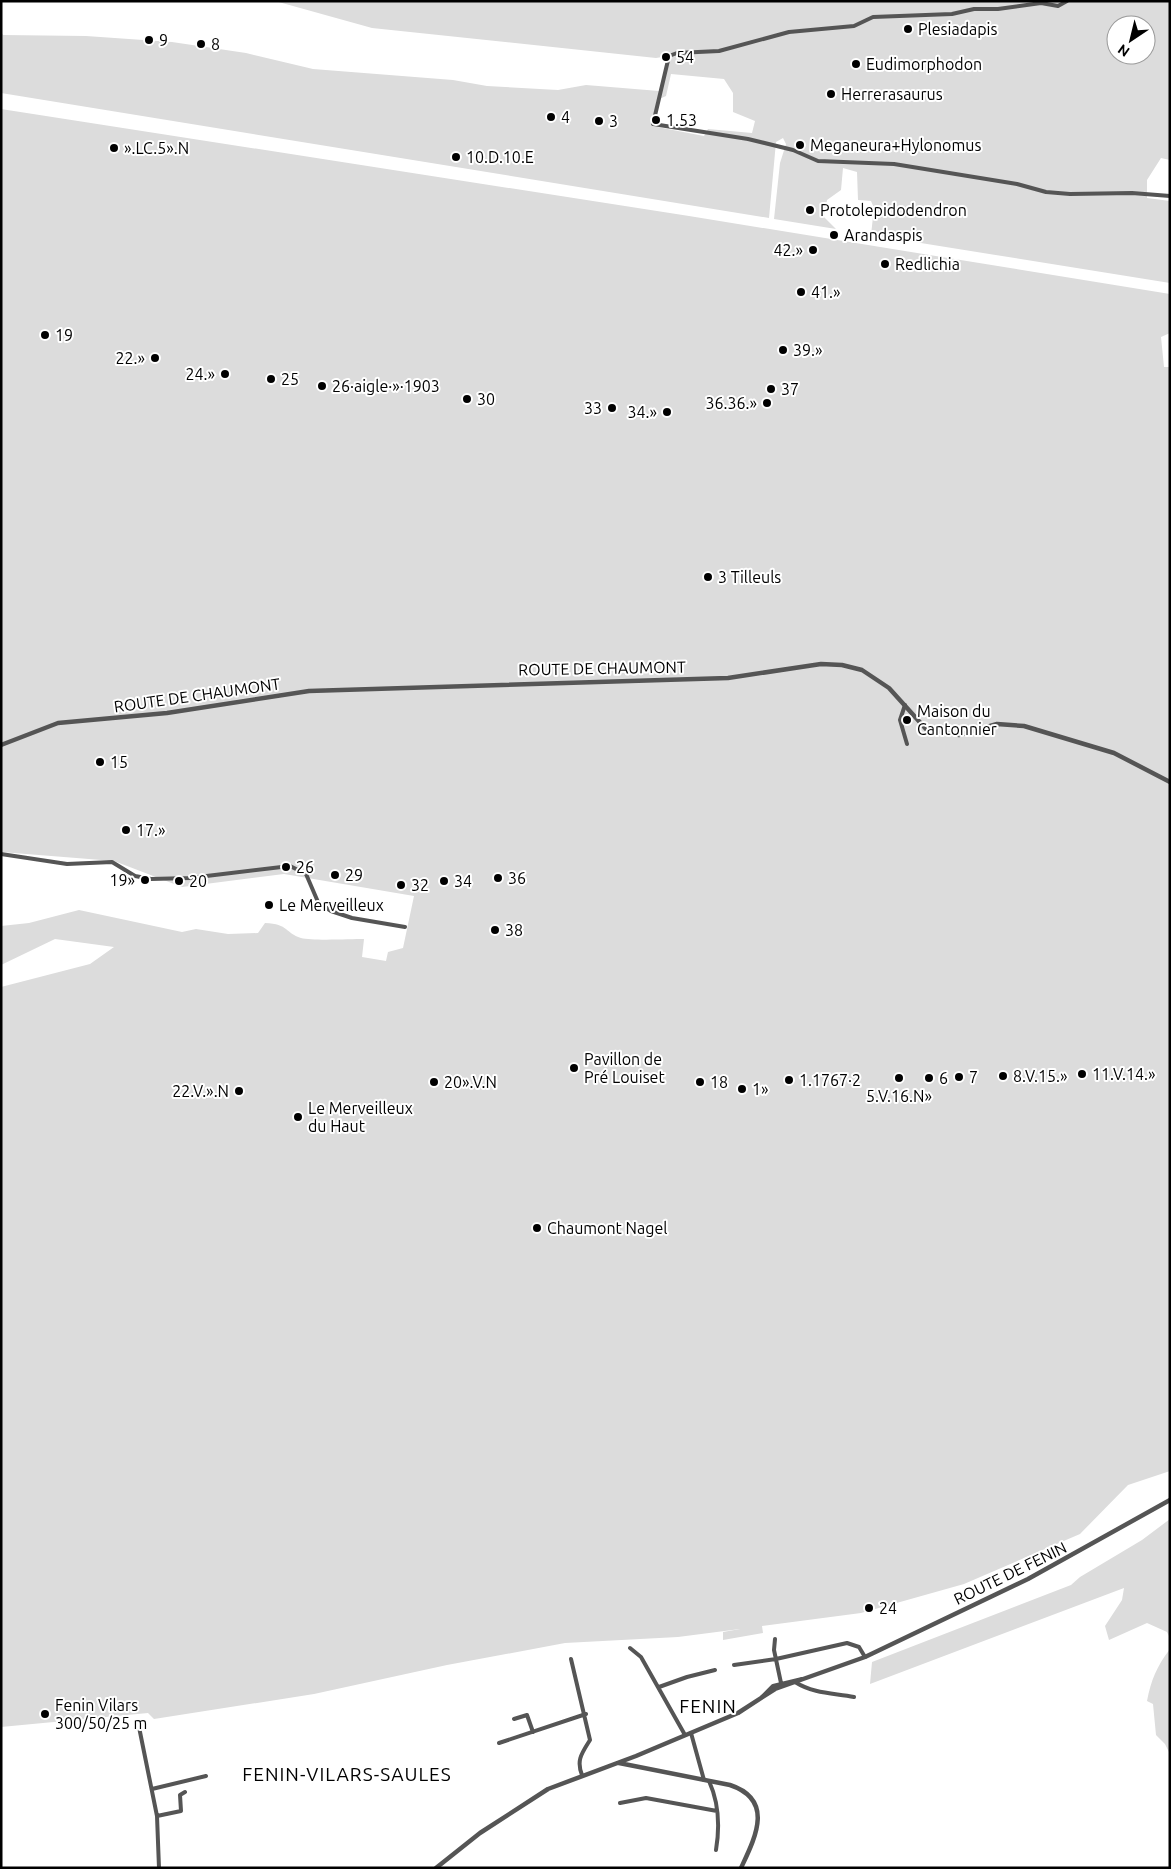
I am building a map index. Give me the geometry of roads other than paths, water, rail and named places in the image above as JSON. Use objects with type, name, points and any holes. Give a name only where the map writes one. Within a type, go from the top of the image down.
[{"type":"street","points":[[1067,1],[1058,6],[1041,2],[998,9],[974,8],[952,14],[873,17],[854,26],[789,32],[719,51],[677,53],[669,56],[653,124],[748,139],[793,150],[818,161],[894,164],[1017,184],[1046,192],[1070,194],[1132,193],[1170,196]]},
{"type":"street","name":"ROUTE DE CHAUMONT","points":[[1,745],[58,723],[167,714],[309,691],[516,683],[728,678],[821,664],[842,665],[862,670],[889,688],[922,727],[932,732],[959,735],[997,724],[1019,725],[1114,753],[1170,782]]},
{"type":"street","points":[[905,705],[900,720],[907,744]]},
{"type":"street","points":[[1,854],[67,864],[112,862],[119,864],[135,876],[151,879],[190,878],[290,866],[306,874],[318,902],[331,911],[352,918],[405,927]]},
{"type":"street","name":"ROUTE DE FENIN","points":[[436,1868],[472,1838],[528,1800],[548,1789],[636,1756],[742,1711],[775,1689],[865,1657],[1028,1579],[1170,1500]]},
{"type":"street","points":[[775,1639],[776,1660],[781,1683]]},
{"type":"street","points":[[734,1666],[776,1660],[847,1643],[859,1646],[865,1657]]},
{"type":"street","points":[[630,1648],[641,1657],[685,1735]]},
{"type":"street","points":[[571,1659],[586,1714],[590,1740],[581,1753],[578,1765],[582,1775]]},
{"type":"street","points":[[659,1687],[715,1670]]},
{"type":"street","points":[[762,1698],[769,1688],[800,1678],[804,1680]]},
{"type":"street","points":[[796,1682],[823,1694],[837,1693],[854,1698]]},
{"type":"street","points":[[499,1743],[586,1714]]},
{"type":"street","points":[[514,1719],[527,1715],[533,1732]]},
{"type":"street","points":[[139,1727],[157,1816],[159,1868]]},
{"type":"street","points":[[691,1733],[707,1780],[714,1792],[719,1833],[716,1850]]},
{"type":"street","points":[[636,1756],[636,1765]]},
{"type":"street","points":[[619,1762],[737,1788],[749,1797],[757,1810],[758,1828],[741,1868]]},
{"type":"street","points":[[152,1789],[206,1776]]},
{"type":"street","points":[[157,1816],[181,1811],[180,1795],[185,1792]]},
{"type":"street","points":[[620,1803],[646,1798],[717,1811]]},
{"type":"place","name":"Plesiadapis","points":[[908,29]]},
{"type":"place","name":"9","points":[[149,40]]},
{"type":"place","name":"8","points":[[201,44]]},
{"type":"place","name":"54","points":[[666,57]]},
{"type":"place","name":"Eudimorphodon","points":[[856,64]]},
{"type":"place","name":"Herrerasaurus","points":[[831,94]]},
{"type":"place","name":"4","points":[[551,117]]},
{"type":"place","name":"1.53","points":[[656,120]]},
{"type":"place","name":"3","points":[[599,121]]},
{"type":"place","name":"Meganeura+Hylonomus","points":[[800,145]]},
{"type":"place","name":"».LC.5».N","points":[[114,148]]},
{"type":"place","name":"10.D.10.E","points":[[456,157]]},
{"type":"place","name":"Protolepidodendron","points":[[810,210]]},
{"type":"place","name":"Arandaspis","points":[[834,235]]},
{"type":"place","name":"42.»","points":[[813,250]]},
{"type":"place","name":"Redlichia","points":[[885,264]]},
{"type":"place","name":"41.»","points":[[801,292]]},
{"type":"place","name":"19","points":[[45,335]]},
{"type":"place","name":"39.»","points":[[783,350]]},
{"type":"place","name":"22.»","points":[[155,358]]},
{"type":"place","name":"24.»","points":[[225,374]]},
{"type":"place","name":"25","points":[[271,379]]},
{"type":"place","name":"26·aigle·»·1903","points":[[322,386]]},
{"type":"place","name":"37","points":[[771,389]]},
{"type":"place","name":"30","points":[[467,399]]},
{"type":"place","name":"36.36.»","points":[[767,403]]},
{"type":"place","name":"33","points":[[612,408]]},
{"type":"place","name":"34.»","points":[[667,412]]},
{"type":"place","name":"3 Tilleuls","points":[[708,577]]},
{"type":"place","name":"Maison du Cantonnier","points":[[907,720]]},
{"type":"place","name":"15","points":[[100,762]]},
{"type":"place","name":"17.»","points":[[126,830]]},
{"type":"place","name":"26","points":[[286,867]]},
{"type":"place","name":"29","points":[[335,875]]},
{"type":"place","name":"36","points":[[498,878]]},
{"type":"place","name":"19»","points":[[145,880]]},
{"type":"place","name":"20","points":[[179,881]]},
{"type":"place","name":"34","points":[[444,881]]},
{"type":"place","name":"32","points":[[401,885]]},
{"type":"place","name":"Le Merveilleux","points":[[269,905]]},
{"type":"place","name":"38","points":[[495,930]]},
{"type":"place","name":"Pavillon de Pré Louiset","points":[[574,1068]]},
{"type":"place","name":"11.V.14.»","points":[[1082,1074]]},
{"type":"place","name":"8.V.15.»","points":[[1003,1076]]},
{"type":"place","name":"7","points":[[959,1077]]},
{"type":"place","name":"5.V.16.N»","points":[[899,1078]]},
{"type":"place","name":"6","points":[[929,1078]]},
{"type":"place","name":"1.1767·2","points":[[789,1080]]},
{"type":"place","name":"20».V.N","points":[[434,1082]]},
{"type":"place","name":"18","points":[[700,1082]]},
{"type":"place","name":"1»","points":[[742,1089]]},
{"type":"place","name":"22.V.».N","points":[[239,1091]]},
{"type":"place","name":"Le Merveilleux du Haut","points":[[298,1117]]},
{"type":"place","name":"Chaumont Nagel","points":[[537,1228]]},
{"type":"place","name":"24","points":[[869,1608]]},
{"type":"place","name":"Fenin Vilars 300/50/25 m","points":[[45,1714]]},
{"type":"district","name":"FENIN","points":[[708,1706]]},
{"type":"district","name":"FENIN-VILARS-SAULES","points":[[347,1774]]}]
